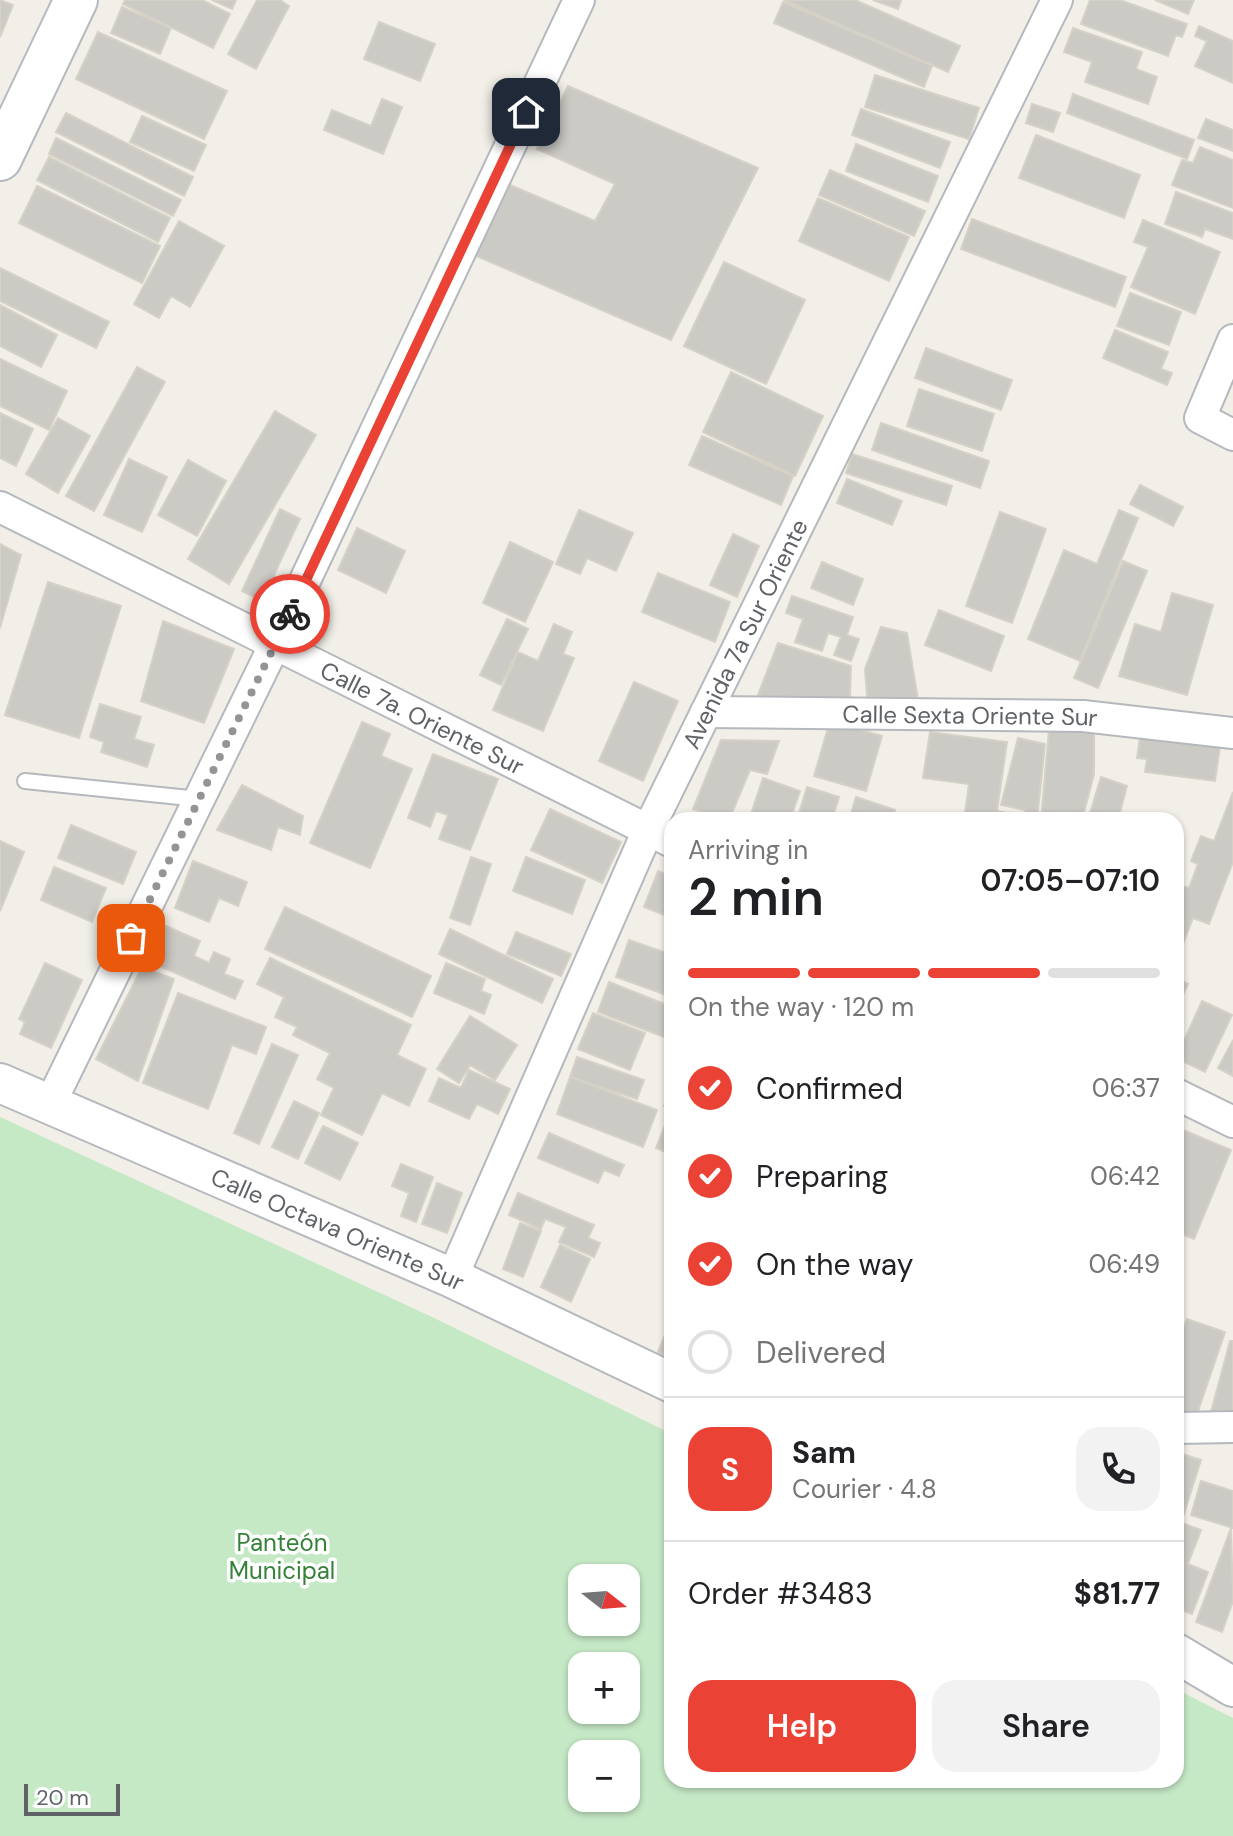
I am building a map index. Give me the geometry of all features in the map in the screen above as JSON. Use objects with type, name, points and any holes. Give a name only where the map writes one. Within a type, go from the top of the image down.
[{"type":"main road","points":[[0,159],[76,0]]},
{"type":"street","points":[[50,1104],[275,644],[579,0]]},
{"type":"street","name":"Avenida 7a Sur Oriente","points":[[669,812],[706,712],[1057,0]]},
{"type":"street","points":[[1233,340],[1200,418],[1233,435]]},
{"type":"street","name":"Calle 7a. Oriente Sur","points":[[0,507],[660,836]]},
{"type":"street","name":"Calle Sexta Oriente Sur","points":[[706,712],[1083,716],[1233,733]]},
{"type":"street","name":"Avenida 7a Sur Oriente","points":[[452,1278],[660,836]]},
{"type":"street","name":"Calle Octava Oriente Sur","points":[[0,1083],[452,1278],[664,1379]]},
{"type":"street","points":[[1184,1098],[1233,1122]]},
{"type":"street","points":[[1184,1428],[1233,1427]]},
{"type":"street","points":[[1184,1658],[1233,1687]]},
{"type":"lane","points":[[25,781],[199,799]]},
{"type":"green space","name":"Panteón Municipal","points":[[0,1117],[432,1317],[664,1430],[664,1788],[1184,1788],[1184,1693],[1233,1718],[1233,1836],[0,1836]]},
{"type":"building","points":[[0,0],[13,5],[0,37]]},
{"type":"building","points":[[125,0],[202,0],[230,14],[213,48],[123,4]]},
{"type":"building","points":[[212,0],[236,0],[232,9]]},
{"type":"building","points":[[257,0],[280,0],[289,6],[256,69],[228,54]]},
{"type":"building","points":[[784,0],[855,0],[960,46],[948,72]]},
{"type":"building","points":[[873,0],[901,0],[898,9]]},
{"type":"building","points":[[1090,0],[1120,0],[1187,24],[1182,37],[1176,35],[1168,56],[1081,24]]},
{"type":"building","points":[[1155,0],[1194,0],[1188,14]]},
{"type":"building","points":[[783,2],[932,66],[924,87],[774,23]]},
{"type":"building","points":[[122,7],[171,28],[160,54],[111,33]]},
{"type":"building","points":[[379,22],[435,44],[420,81],[364,59]]},
{"type":"building","points":[[1199,26],[1233,41],[1233,83],[1195,66],[1207,41],[1195,36]]},
{"type":"building","points":[[1073,28],[1142,52],[1136,69],[1157,77],[1148,104],[1085,82],[1092,62],[1064,52]]},
{"type":"building","points":[[98,32],[227,91],[204,139],[76,79]]},
{"type":"building","points":[[875,75],[979,108],[969,139],[865,107]]},
{"type":"building","points":[[568,86],[758,168],[671,340],[474,255],[510,185],[595,221],[615,184],[537,149]]},
{"type":"building","points":[[1073,94],[1194,140],[1187,159],[1067,113]]},
{"type":"building","points":[[382,99],[402,107],[383,154],[324,130],[332,110],[371,126]]},
{"type":"building","points":[[1032,104],[1060,113],[1053,132],[1026,123]]},
{"type":"building","points":[[861,109],[950,142],[940,168],[852,135]]},
{"type":"building","points":[[66,113],[193,177],[184,196],[56,132]]},
{"type":"building","points":[[142,116],[206,145],[194,171],[130,142]]},
{"type":"building","points":[[1206,119],[1233,130],[1233,151],[1198,138]]},
{"type":"building","points":[[1036,135],[1140,175],[1124,218],[1019,178]]},
{"type":"building","points":[[56,138],[181,200],[173,216],[49,154]]},
{"type":"building","points":[[856,144],[938,176],[928,202],[846,171]]},
{"type":"building","points":[[1200,147],[1233,160],[1233,208],[1172,185],[1182,160],[1193,163]]},
{"type":"building","points":[[49,157],[170,218],[158,242],[37,180]]},
{"type":"building","points":[[830,170],[925,211],[914,236],[819,195]]},
{"type":"building","points":[[37,186],[160,246],[142,283],[19,223]]},
{"type":"building","points":[[1176,192],[1233,213],[1233,239],[1205,229],[1202,237],[1165,224]]},
{"type":"building","points":[[818,198],[909,237],[889,281],[799,241]]},
{"type":"building","points":[[972,219],[1126,277],[1115,307],[961,249]]},
{"type":"building","points":[[1143,220],[1220,252],[1195,314],[1131,287],[1148,247],[1134,242]]},
{"type":"building","points":[[179,221],[224,246],[190,307],[171,296],[159,318],[134,304]]},
{"type":"building","points":[[724,262],[805,300],[766,384],[684,346]]},
{"type":"building","points":[[0,268],[109,322],[96,348],[0,301]]},
{"type":"building","points":[[1130,293],[1181,312],[1169,345],[1117,326]]},
{"type":"building","points":[[0,305],[57,335],[41,367],[0,346]]},
{"type":"building","points":[[1115,330],[1168,352],[1161,369],[1172,373],[1167,385],[1103,358]]},
{"type":"building","points":[[926,348],[1012,380],[1001,410],[915,378]]},
{"type":"building","points":[[0,359],[67,391],[49,430],[0,406]]},
{"type":"building","points":[[137,367],[165,382],[94,511],[66,496]]},
{"type":"building","points":[[731,372],[823,416],[795,476],[703,432]]},
{"type":"building","points":[[919,389],[994,414],[982,451],[907,426]]},
{"type":"building","points":[[275,411],[316,435],[229,584],[188,559]]},
{"type":"building","points":[[0,413],[33,429],[16,466],[0,458]]},
{"type":"building","points":[[58,418],[90,436],[58,493],[26,474]]},
{"type":"building","points":[[881,423],[989,461],[980,488],[872,450]]},
{"type":"building","points":[[702,436],[793,476],[781,505],[689,465]]},
{"type":"building","points":[[852,454],[952,486],[946,505],[846,473]]},
{"type":"building","points":[[129,459],[167,477],[142,532],[104,515]]},
{"type":"building","points":[[188,460],[226,481],[197,536],[158,515]]},
{"type":"building","points":[[847,479],[902,501],[892,525],[837,503]]},
{"type":"building","points":[[1140,485],[1183,507],[1173,526],[1130,504]]},
{"type":"building","points":[[280,509],[300,519],[262,601],[242,591]]},
{"type":"building","points":[[579,510],[633,533],[616,571],[587,558],[580,574],[556,564]]},
{"type":"building","points":[[1119,510],[1138,518],[1080,661],[1028,639],[1064,550],[1097,564]]},
{"type":"building","points":[[1000,512],[1046,529],[1012,623],[966,606]]},
{"type":"building","points":[[357,528],[405,551],[386,593],[338,570]]},
{"type":"building","points":[[733,534],[759,546],[737,597],[710,585]]},
{"type":"building","points":[[510,542],[553,562],[525,622],[483,603]]},
{"type":"building","points":[[0,544],[21,555],[0,628]]},
{"type":"building","points":[[1123,561],[1147,571],[1098,688],[1074,678]]},
{"type":"building","points":[[822,562],[863,579],[853,605],[811,588]]},
{"type":"building","points":[[658,573],[730,602],[715,642],[642,612]]},
{"type":"building","points":[[48,582],[121,606],[79,738],[5,715]]},
{"type":"building","points":[[1172,593],[1213,605],[1187,695],[1119,676],[1135,624],[1161,632]]},
{"type":"building","points":[[792,596],[853,617],[847,635],[859,639],[851,661],[834,655],[841,637],[828,633],[822,651],[795,642],[803,619],[786,613]]},
{"type":"building","points":[[939,610],[1004,636],[991,671],[925,645]]},
{"type":"building","points":[[507,619],[528,629],[501,685],[480,675]]},
{"type":"building","points":[[163,621],[234,649],[204,723],[141,701]]},
{"type":"building","points":[[554,624],[572,632],[563,654],[574,658],[543,731],[493,710],[518,652],[538,661]]},
{"type":"building","points":[[881,627],[907,633],[918,700],[867,697],[865,669]]},
{"type":"building","points":[[778,643],[851,666],[850,697],[798,707],[758,695]]},
{"type":"building","points":[[634,682],[678,701],[643,781],[599,761]]},
{"type":"building","points":[[100,704],[141,717],[134,739],[154,745],[147,767],[101,752],[104,742],[90,737]]},
{"type":"building","points":[[830,721],[882,736],[866,791],[814,776]]},
{"type":"building","points":[[362,722],[390,734],[381,756],[412,769],[370,868],[310,843]]},
{"type":"building","points":[[1049,730],[1094,733],[1094,774],[1084,812],[1042,812]]},
{"type":"building","points":[[930,732],[1007,742],[997,811],[1002,812],[965,812],[969,784],[923,778]]},
{"type":"building","points":[[1140,737],[1220,747],[1215,781],[1145,772],[1147,759],[1137,758]]},
{"type":"building","points":[[1018,738],[1045,744],[1038,812],[1024,812],[1001,805]]},
{"type":"building","points":[[721,740],[779,741],[767,774],[750,770],[732,812],[693,809]]},
{"type":"building","points":[[433,754],[498,779],[470,850],[439,839],[448,815],[436,811],[430,827],[408,818]]},
{"type":"building","points":[[1101,777],[1127,786],[1120,812],[1090,812]]},
{"type":"building","points":[[763,778],[800,791],[793,812],[752,812]]},
{"type":"building","points":[[242,785],[303,816],[300,835],[278,827],[271,850],[217,830]]},
{"type":"building","points":[[807,787],[839,797],[834,812],[799,812]]},
{"type":"building","points":[[1233,792],[1233,862],[1209,924],[1193,918],[1184,941],[1184,886],[1189,888],[1198,864],[1191,861],[1201,836],[1214,841]]},
{"type":"building","points":[[856,797],[895,810],[894,812],[851,812]]},
{"type":"building","points":[[550,809],[621,842],[602,883],[531,850]]},
{"type":"building","points":[[71,825],[136,852],[123,884],[58,858]]},
{"type":"building","points":[[0,841],[24,852],[0,911]]},
{"type":"building","points":[[471,857],[491,864],[470,925],[450,918]]},
{"type":"building","points":[[526,857],[585,880],[572,914],[513,891]]},
{"type":"building","points":[[193,861],[247,882],[238,906],[219,898],[209,922],[175,908]]},
{"type":"building","points":[[54,867],[106,888],[92,922],[41,900]]},
{"type":"building","points":[[658,871],[664,874],[664,915],[644,907]]},
{"type":"building","points":[[285,907],[431,976],[412,1017],[265,949]]},
{"type":"building","points":[[166,926],[200,941],[194,956],[209,963],[214,952],[230,959],[224,974],[243,981],[235,999],[150,962]]},
{"type":"building","points":[[450,929],[553,979],[542,1003],[439,954]]},
{"type":"building","points":[[516,932],[571,954],[561,976],[507,954]]},
{"type":"building","points":[[629,940],[664,952],[664,994],[616,977]]},
{"type":"building","points":[[270,958],[411,1025],[397,1055],[426,1069],[409,1106],[382,1093],[362,1135],[321,1115],[334,1088],[317,1079],[330,1053],[293,1035],[297,1027],[275,1017],[284,997],[257,984]]},
{"type":"building","points":[[45,963],[82,980],[51,1048],[20,1034],[25,1022],[19,1019]]},
{"type":"building","points":[[446,963],[485,979],[481,991],[491,995],[484,1014],[434,993]]},
{"type":"building","points":[[142,967],[174,979],[138,1081],[96,1059]]},
{"type":"building","points":[[609,982],[664,1004],[664,1037],[598,1012]]},
{"type":"building","points":[[178,993],[266,1027],[256,1054],[232,1045],[208,1109],[143,1083]]},
{"type":"building","points":[[1202,1001],[1232,1015],[1205,1072],[1184,1062],[1184,1040]]},
{"type":"building","points":[[593,1013],[645,1033],[630,1070],[578,1049]]},
{"type":"building","points":[[470,1016],[517,1045],[495,1080],[470,1065],[459,1083],[437,1069]]},
{"type":"building","points":[[1233,1040],[1233,1076],[1218,1068]]},
{"type":"building","points":[[272,1044],[298,1055],[259,1144],[234,1133]]},
{"type":"building","points":[[577,1057],[644,1080],[637,1099],[570,1077]]},
{"type":"building","points":[[469,1070],[510,1089],[498,1114],[477,1104],[469,1119],[429,1101],[439,1078],[461,1088]]},
{"type":"building","points":[[570,1077],[657,1110],[643,1147],[557,1114]]},
{"type":"building","points":[[294,1101],[319,1113],[298,1159],[272,1147]]},
{"type":"building","points":[[323,1126],[358,1143],[340,1180],[305,1163]]},
{"type":"building","points":[[664,1128],[664,1152],[656,1148]]},
{"type":"building","points":[[1184,1130],[1231,1150],[1194,1239],[1184,1235]]},
{"type":"building","points":[[549,1133],[624,1165],[619,1176],[604,1170],[598,1183],[538,1158]]},
{"type":"building","points":[[401,1164],[433,1177],[416,1222],[401,1216],[409,1193],[392,1186]]},
{"type":"building","points":[[437,1183],[462,1193],[447,1233],[422,1224]]},
{"type":"building","points":[[518,1193],[594,1225],[588,1238],[600,1243],[594,1257],[559,1242],[566,1227],[545,1219],[541,1229],[509,1215]]},
{"type":"building","points":[[520,1223],[541,1231],[523,1277],[503,1269]]},
{"type":"building","points":[[560,1245],[590,1259],[571,1302],[541,1287]]},
{"type":"building","points":[[1187,1319],[1225,1332],[1194,1423],[1184,1419],[1184,1327]]},
{"type":"building","points":[[664,1337],[664,1355],[658,1352]]},
{"type":"building","points":[[1230,1341],[1233,1341],[1233,1418],[1211,1412]]},
{"type":"building","points":[[1184,1455],[1201,1460],[1184,1514]]},
{"type":"building","points":[[1201,1481],[1233,1491],[1233,1528],[1191,1515]]},
{"type":"building","points":[[1184,1524],[1201,1530],[1188,1564],[1208,1572],[1192,1614],[1184,1611]]},
{"type":"building","points":[[1231,1528],[1233,1601],[1222,1632],[1196,1622]]},
{"type":"way so far","points":[[131,938],[290,614]]},
{"type":"route","points":[[290,614],[526,112]]}]
